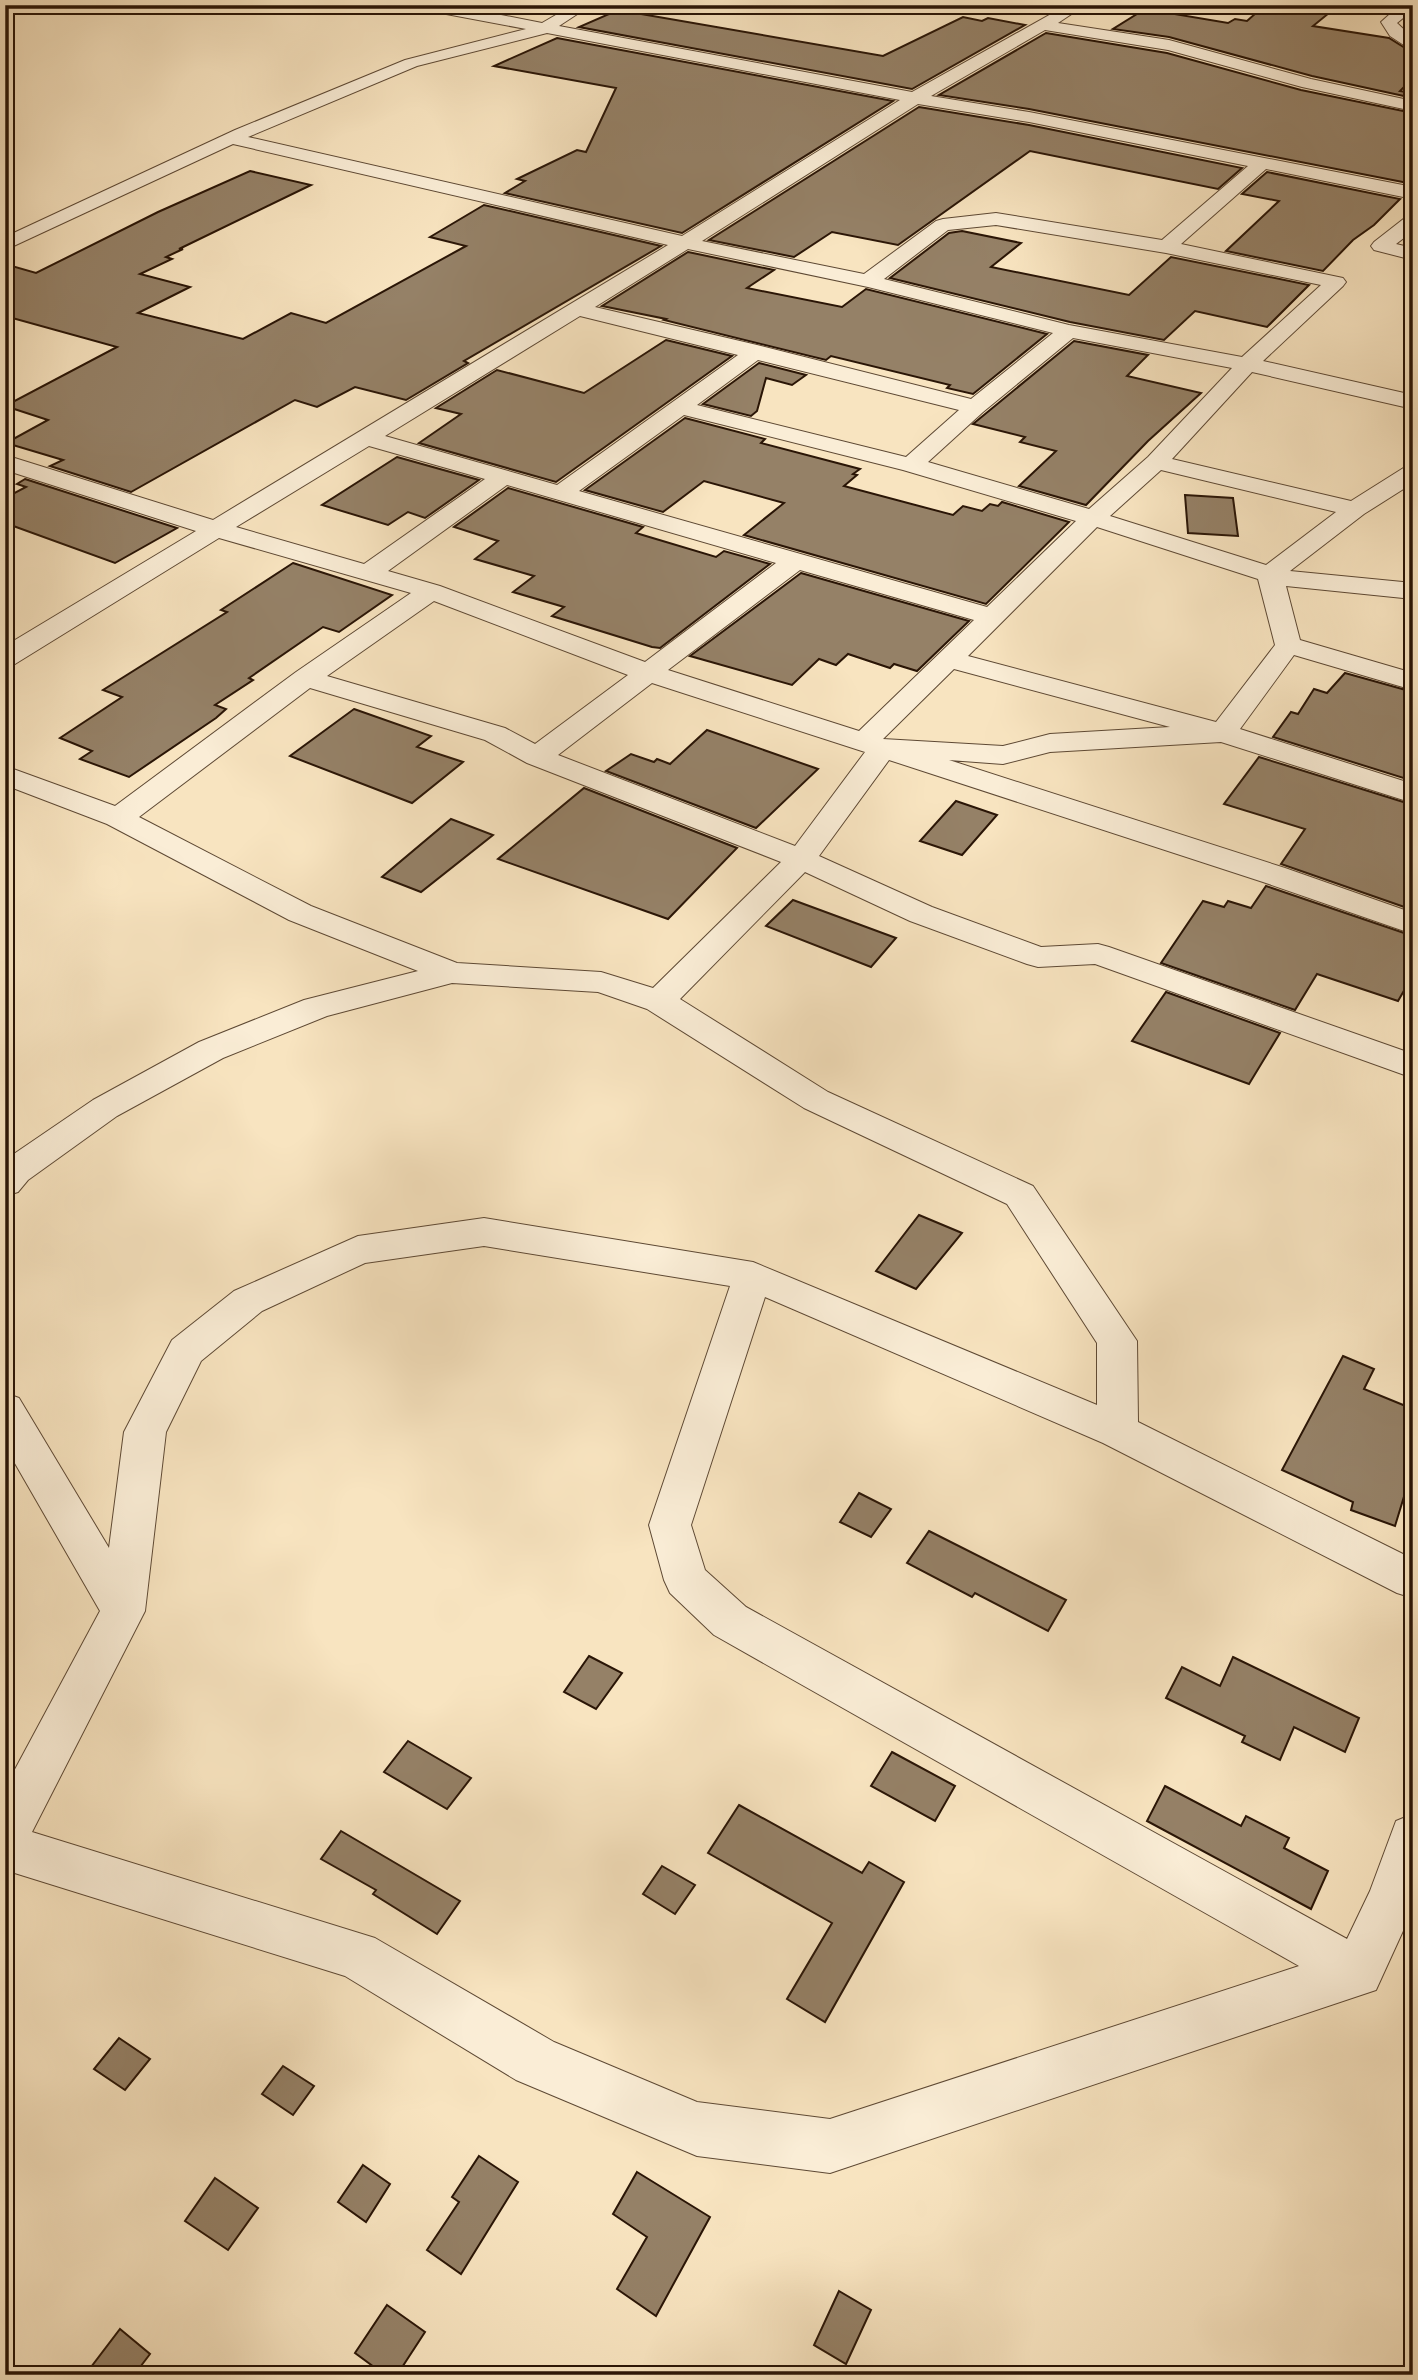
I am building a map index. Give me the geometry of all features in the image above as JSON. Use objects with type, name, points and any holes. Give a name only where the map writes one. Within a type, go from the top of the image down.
[{"type":"street","points":[[425,5],[915,98],[1029,117],[1413,193]]},
{"type":"street","points":[[5,244],[232,139],[411,63],[546,27],[583,5]]},
{"type":"street","points":[[5,659],[578,309],[915,98],[1078,5]]},
{"type":"street","points":[[1410,5],[1389,22],[1396,33],[1413,46]]},
{"type":"street","points":[[1040,25],[1169,45],[1308,83],[1413,106]]},
{"type":"street","points":[[232,139],[685,243],[868,281],[1069,331],[1247,364],[1413,402]]},
{"type":"street","points":[[1166,247],[1261,164]]},
{"type":"street","points":[[868,281],[943,225],[996,219],[1166,247],[1336,282]]},
{"type":"street","points":[[659,1001],[801,859],[874,745],[949,659],[1093,518],[1156,462],[1247,364],[1336,282],[1413,221]]},
{"type":"street","points":[[1381,246],[1413,254]]},
{"type":"street","points":[[578,309],[757,351],[975,407]]},
{"type":"street","points":[[911,465],[975,407],[1069,331]]},
{"type":"street","points":[[561,493],[757,351]]},
{"type":"street","points":[[680,407],[911,465],[1093,518],[1270,574],[1413,591]]},
{"type":"street","points":[[368,438],[992,617]]},
{"type":"street","points":[[1156,462],[1355,509]]},
{"type":"street","points":[[5,463],[218,530],[431,592],[646,671],[1261,871],[1413,924]]},
{"type":"street","points":[[1270,574],[1355,509],[1413,472]]},
{"type":"street","points":[[369,572],[502,478]]},
{"type":"street","points":[[1380,494],[1413,502]]},
{"type":"street","points":[[537,757],[646,671],[795,561]]},
{"type":"street","points":[[1270,574],[1288,645]]},
{"type":"street","points":[[118,818],[306,678],[431,592]]},
{"type":"street","points":[[1288,645],[1413,681]]},
{"type":"street","points":[[1223,733],[1288,645]]},
{"type":"street","points":[[949,659],[1223,733],[1413,794]]},
{"type":"street","points":[[306,678],[495,734],[537,757],[801,859],[921,914],[1038,957],[1098,954],[1413,1067]]},
{"type":"street","points":[[874,745],[1003,755],[1050,743],[1223,733]]},
{"type":"street","points":[[5,775],[118,818],[300,913],[453,973]]},
{"type":"street","points":[[5,1183],[15,1171],[105,1108],[211,1050],[316,1008],[453,973],[601,982],[659,1001],[816,1100],[1020,1195],[1117,1341],[1118,1431]]},
{"type":"street","points":[[5,1836],[123,1611],[145,1432],[186,1351],[248,1301],[358,1250],[484,1232],[753,1276],[1118,1431],[1413,1580]]},
{"type":"street","points":[[753,1276],[670,1525],[686,1580],[730,1621],[1358,1972]]},
{"type":"street","points":[[5,1409],[123,1611]]},
{"type":"street","points":[[5,1847],[357,1955],[536,2062],[697,2129],[830,2146],[1358,1972],[1393,1897],[1413,1837]]},
{"type":"building","points":[[1265,5],[1329,13],[1313,26],[1389,38],[1413,53],[1413,78],[1400,91],[1413,93],[1413,98],[1312,76],[1169,37],[1113,29],[1145,9],[1228,23],[1235,19],[1247,21]]},
{"type":"building","points":[[618,10],[883,56],[963,17],[982,21],[988,18],[1025,25],[912,89],[579,27]]},
{"type":"building","points":[[1046,33],[1167,53],[1301,90],[1413,113],[1413,184],[1029,109],[939,95]]},
{"type":"building","points":[[557,38],[893,101],[682,233],[505,193],[525,181],[517,179],[577,150],[586,152],[616,88],[494,66]]},
{"type":"building","points":[[919,107],[1029,125],[1242,168],[1218,189],[1030,151],[898,245],[832,232],[794,257],[709,240]]},
{"type":"building","points":[[250,171],[311,185],[179,249],[183,249],[166,257],[172,259],[140,274],[190,287],[138,313],[243,339],[291,313],[326,323],[466,246],[430,237],[484,205],[661,246],[464,361],[468,363],[406,400],[355,387],[317,407],[295,400],[131,492],[50,466],[63,460],[6,443],[48,420],[5,406],[117,347],[5,316],[5,264],[36,273],[158,212]]},
{"type":"building","points":[[1267,172],[1400,199],[1374,225],[1353,240],[1323,271],[1226,251],[1279,201],[1242,194]]},
{"type":"building","points":[[962,231],[1021,243],[991,267],[1129,295],[1171,257],[1309,285],[1267,327],[1195,311],[1164,340],[1070,322],[890,278],[949,233]]},
{"type":"building","points":[[688,252],[774,270],[747,288],[842,307],[866,289],[1047,334],[973,394],[947,388],[950,385],[831,356],[826,360],[664,320],[666,319],[602,306]]},
{"type":"building","points":[[666,340],[732,356],[556,482],[419,443],[461,414],[436,408],[497,370],[584,393]]},
{"type":"building","points":[[1074,341],[1148,355],[1127,376],[1201,393],[1148,441],[1086,505],[1019,486],[1056,451],[1020,442],[1025,437],[973,424]]},
{"type":"building","points":[[759,363],[806,375],[792,385],[766,378],[757,411],[751,416],[703,404]]},
{"type":"building","points":[[685,418],[765,439],[761,443],[860,469],[844,486],[953,515],[963,506],[982,511],[990,504],[998,506],[1002,502],[1069,522],[986,604],[744,535],[784,503],[704,481],[663,512],[585,490]]},
{"type":"building","points":[[397,457],[479,480],[425,518],[408,512],[388,525],[322,505]]},
{"type":"building","points":[[25,479],[177,528],[115,563],[5,523],[5,498],[26,487],[17,484]]},
{"type":"building","points":[[508,488],[643,527],[636,533],[716,557],[724,551],[770,564],[660,648],[652,647],[552,616],[564,607],[513,592],[534,576],[475,559],[498,541],[454,527]]},
{"type":"building","points":[[1185,495],[1233,498],[1238,536],[1188,533]]},
{"type":"building","points":[[293,563],[392,595],[339,632],[323,627],[249,678],[253,680],[215,705],[226,709],[216,718],[129,777],[80,759],[92,751],[60,738],[122,697],[103,690],[227,612],[221,610]]},
{"type":"building","points":[[801,573],[969,621],[917,671],[894,664],[890,668],[848,654],[836,665],[819,659],[792,685],[690,656]]},
{"type":"building","points":[[1345,673],[1413,692],[1413,781],[1273,737],[1291,712],[1298,714],[1314,689],[1327,693]]},
{"type":"building","points":[[354,709],[431,736],[417,747],[463,762],[412,803],[290,756]]},
{"type":"building","points":[[707,730],[818,769],[756,828],[606,771],[631,754],[670,764]]},
{"type":"building","points":[[1259,757],[1413,805],[1413,910],[1281,864],[1305,829],[1224,804]]},
{"type":"building","points":[[584,788],[737,848],[668,919],[498,859]]},
{"type":"building","points":[[956,801],[997,815],[962,855],[920,841]]},
{"type":"building","points":[[451,819],[493,835],[421,892],[382,877]]},
{"type":"building","points":[[1266,886],[1413,936],[1413,975],[1398,1001],[1317,974],[1295,1010],[1161,963],[1203,901],[1224,907],[1228,901],[1251,908]]},
{"type":"building","points":[[793,900],[896,938],[871,967],[766,926]]},
{"type":"building","points":[[1166,992],[1280,1033],[1249,1084],[1132,1041]]},
{"type":"building","points":[[919,1215],[962,1233],[916,1289],[876,1271]]},
{"type":"building","points":[[1343,1356],[1374,1369],[1364,1389],[1413,1409],[1413,1467],[1395,1526],[1351,1510],[1353,1502],[1282,1470]]},
{"type":"building","points":[[859,1493],[891,1509],[871,1537],[840,1522]]},
{"type":"building","points":[[929,1531],[1066,1600],[1048,1631],[975,1593],[972,1597],[907,1563]]},
{"type":"building","points":[[589,1656],[622,1673],[596,1709],[564,1692]]},
{"type":"building","points":[[1233,1657],[1359,1718],[1345,1752],[1294,1727],[1280,1760],[1242,1742],[1245,1736],[1166,1698],[1182,1667],[1220,1686]]},
{"type":"building","points":[[408,1741],[471,1778],[447,1809],[384,1772]]},
{"type":"building","points":[[892,1752],[955,1786],[935,1821],[871,1786]]},
{"type":"building","points":[[1165,1786],[1241,1826],[1246,1816],[1289,1838],[1284,1848],[1328,1871],[1311,1909],[1147,1821]]},
{"type":"building","points":[[739,1805],[862,1873],[869,1862],[904,1882],[825,2022],[787,1999],[832,1923],[708,1853]]},
{"type":"building","points":[[341,1831],[460,1901],[437,1934],[373,1894],[376,1890],[321,1859]]},
{"type":"building","points":[[662,1866],[695,1885],[675,1914],[643,1894]]},
{"type":"building","points":[[119,2038],[150,2059],[125,2090],[94,2069]]},
{"type":"building","points":[[283,2066],[314,2086],[293,2115],[262,2094]]},
{"type":"building","points":[[479,2156],[518,2182],[461,2274],[427,2250],[459,2202],[452,2197]]},
{"type":"building","points":[[363,2165],[390,2184],[366,2222],[338,2202]]},
{"type":"building","points":[[637,2172],[710,2217],[656,2316],[617,2289],[647,2237],[613,2214]]},
{"type":"building","points":[[215,2178],[258,2208],[228,2250],[185,2221]]},
{"type":"building","points":[[839,2291],[871,2310],[846,2364],[814,2345]]},
{"type":"building","points":[[387,2305],[425,2332],[397,2375],[385,2375],[355,2353]]},
{"type":"building","points":[[120,2329],[150,2354],[134,2375],[85,2375]]}]
